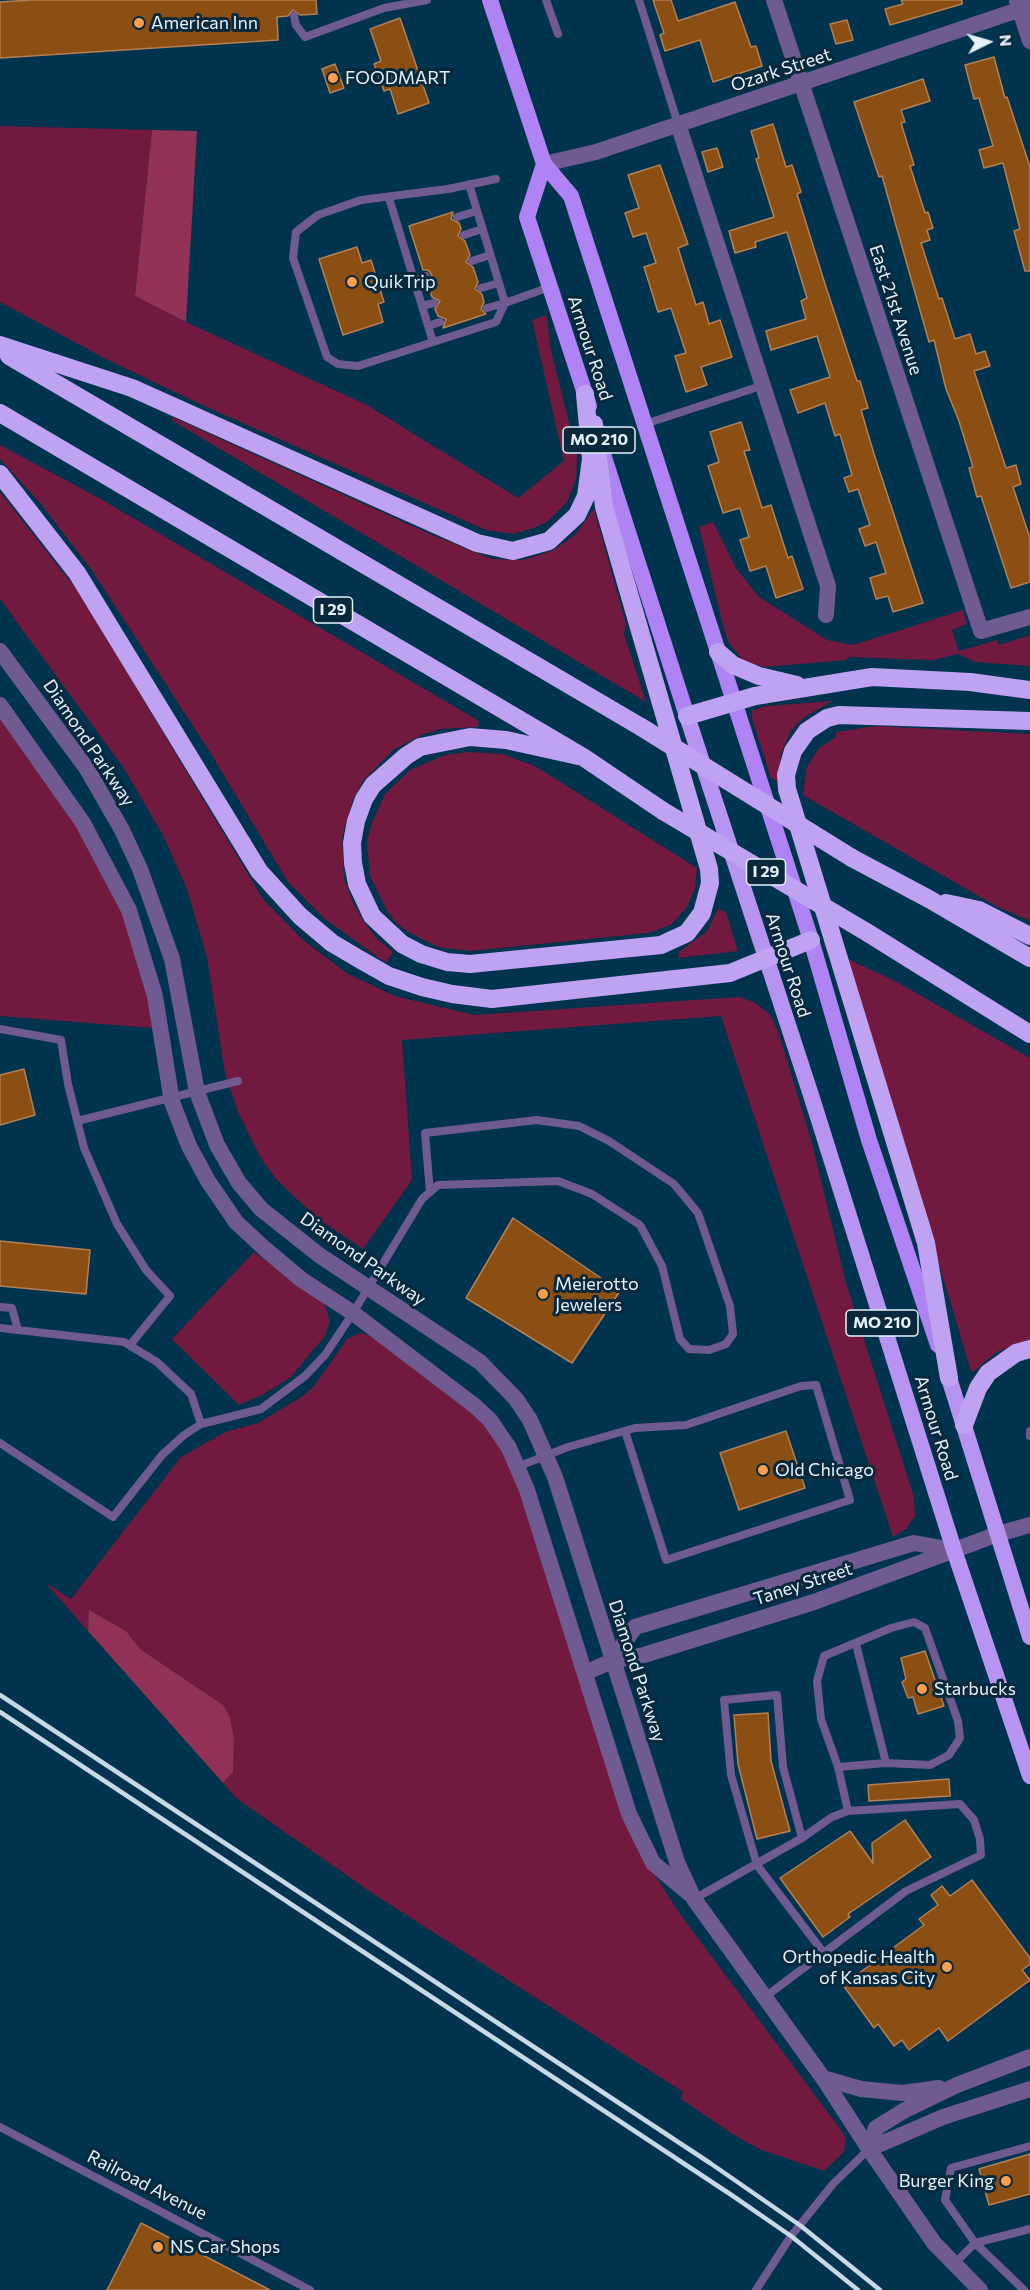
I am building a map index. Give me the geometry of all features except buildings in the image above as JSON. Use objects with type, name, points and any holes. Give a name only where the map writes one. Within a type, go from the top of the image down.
[{"type":"highway","points":[[0,345],[132,388],[477,543],[513,551],[549,542],[577,515],[586,496],[591,459],[585,394]]},
{"type":"highway","points":[[0,351],[641,727],[852,858],[929,899],[1030,958]]},
{"type":"highway","name":"I 29","points":[[0,413],[583,757],[663,811],[868,933],[1030,1034]]},
{"type":"highway","points":[[583,757],[506,740],[470,737],[420,747],[405,756],[373,785],[364,799],[356,821],[352,843],[353,863],[357,884],[372,916],[402,944],[421,954],[447,962],[470,964],[661,945],[687,933],[702,913],[710,883],[709,869],[604,507],[594,424]]},
{"type":"highway","points":[[0,474],[77,573],[259,871],[300,916],[332,943],[389,976],[452,994],[492,999],[730,973],[811,940]]},
{"type":"highway","points":[[718,652],[733,665],[759,676],[805,687]]},
{"type":"highway","points":[[687,716],[734,701],[872,677],[970,682],[1030,690]]},
{"type":"highway","points":[[949,1378],[926,1243],[787,789],[786,775],[793,751],[807,732],[827,718],[839,715],[1030,721]]},
{"type":"highway","name":"Armour Road","points":[[687,716],[954,1550],[1030,1776]]},
{"type":"highway","points":[[929,899],[979,910],[1030,936]]},
{"type":"highway","points":[[964,1425],[978,1388],[988,1373],[1016,1353],[1030,1349]]},
{"type":"highway","name":"Armour Road","points":[[949,1378],[1030,1637]]},
{"type":"main road","name":"Armour Road","points":[[490,0],[544,164],[572,196],[811,940],[869,1140],[949,1378]]},
{"type":"main road","name":"Armour Road","points":[[544,164],[527,217],[687,716]]},
{"type":"street","name":"East 21st Avenue","points":[[774,0],[981,631],[1030,617]]},
{"type":"street","name":"Ozark Street","points":[[544,164],[596,152],[801,84],[1022,5]]},
{"type":"street","points":[[1022,5],[1030,41]]},
{"type":"street","points":[[678,124],[761,386],[828,586],[826,615]]},
{"type":"street","name":"Diamond Parkway","points":[[0,651],[87,769],[122,830],[140,869],[172,959],[197,1092],[217,1145],[239,1183],[261,1209],[319,1255],[480,1362],[499,1380],[530,1420],[547,1455],[677,1862],[694,1899],[823,2078],[934,2243],[980,2290]]},
{"type":"street","name":"Diamond Parkway","points":[[0,705],[83,823],[129,910],[155,996],[172,1099],[189,1146],[208,1181],[236,1222],[302,1280],[353,1313],[476,1406],[490,1420],[509,1448],[637,1833],[653,1863],[694,1899]]},
{"type":"street","name":"Taney Street","points":[[585,1673],[612,1661],[644,1655],[814,1602],[998,1534],[1030,1525]]},
{"type":"street","points":[[612,1661],[636,1627],[914,1543],[954,1550]]},
{"type":"street","points":[[869,2149],[876,2128],[905,2110],[957,2085],[1030,2057]]},
{"type":"street","points":[[823,2078],[861,2089],[902,2093],[957,2085]]},
{"type":"street","points":[[869,2149],[943,2117],[1030,2089]]},
{"type":"lane","points":[[546,0],[558,34]]},
{"type":"lane","points":[[639,0],[678,124]]},
{"type":"lane","points":[[294,15],[296,25],[305,36],[384,8],[420,1]]},
{"type":"lane","points":[[469,184],[505,303],[496,322],[358,366],[338,364],[327,357],[293,258],[296,232],[318,215],[361,200],[389,198],[496,179]]},
{"type":"lane","points":[[389,198],[433,342]]},
{"type":"lane","points":[[457,217],[477,211]]},
{"type":"lane","points":[[464,235],[482,229]]},
{"type":"lane","points":[[400,234],[410,230]]},
{"type":"lane","points":[[406,254],[417,250]]},
{"type":"lane","points":[[472,261],[490,255]]},
{"type":"lane","points":[[414,280],[426,276]]},
{"type":"lane","points":[[481,288],[499,283]]},
{"type":"lane","points":[[487,308],[550,287]]},
{"type":"lane","points":[[422,306],[434,303]]},
{"type":"lane","points":[[428,326],[440,322]]},
{"type":"lane","points":[[645,424],[761,386]]},
{"type":"lane","points":[[0,1029],[61,1040],[84,1148],[117,1224],[146,1270],[170,1296],[130,1346]]},
{"type":"lane","points":[[77,1121],[238,1081]]},
{"type":"lane","points":[[0,1443],[113,1517],[162,1455],[201,1424],[261,1408],[305,1376],[325,1355],[353,1313],[422,1199],[430,1192],[438,1185],[465,1182],[558,1181],[592,1194],[640,1225],[662,1266],[680,1339],[689,1349],[709,1350],[726,1344],[733,1334],[730,1306],[698,1213],[674,1184],[609,1141],[579,1126],[537,1120],[425,1134],[430,1192]]},
{"type":"lane","points":[[0,1307],[12,1308],[18,1330]]},
{"type":"lane","points":[[0,1328],[124,1342],[157,1362],[191,1394],[201,1424]]},
{"type":"lane","points":[[517,1467],[547,1455],[625,1431],[635,1428],[686,1425],[801,1386],[816,1385],[850,1500],[666,1560],[625,1431]]},
{"type":"lane","points":[[1030,1431],[1030,1436]]},
{"type":"lane","points":[[838,1767],[886,1763],[930,1765],[949,1755],[960,1738],[958,1721],[925,1628],[914,1622],[891,1628],[824,1656],[817,1681],[821,1719],[838,1767],[848,1811]]},
{"type":"lane","points":[[856,1644],[886,1763]]},
{"type":"lane","points":[[802,1838],[783,1767],[777,1695],[724,1700],[731,1775],[757,1864],[823,1952]]},
{"type":"lane","points":[[694,1899],[802,1838],[832,1817],[848,1811],[960,1804],[974,1820],[980,1839],[981,1855],[906,1891],[765,1997]]},
{"type":"lane","name":"Railroad Avenue","points":[[0,2127],[310,2290]]},
{"type":"lane","points":[[1027,2290],[975,2243],[945,2200],[951,2168],[1030,2146]]},
{"type":"lane","points":[[756,2290],[791,2236],[833,2184],[869,2149]]},
{"type":"lane","points":[[954,2264],[975,2243],[1030,2229]]},
{"type":"shaded area","points":[[0,126],[152,130],[135,296],[186,322],[367,405],[518,498],[564,461],[532,320],[547,315],[550,346],[577,455],[576,480],[567,502],[548,521],[537,527],[513,534],[486,530],[204,406],[106,359],[0,302]]},
{"type":"shaded area","points":[[152,130],[197,131],[186,322],[135,296]]},
{"type":"shaded area","points":[[170,416],[430,534],[492,559],[522,560],[552,551],[575,535],[594,509],[626,624],[624,634],[646,702],[173,421]]},
{"type":"shaded area","points":[[0,445],[99,498],[479,721],[478,727],[441,729],[424,734],[393,750],[364,780],[353,799],[342,837],[344,878],[353,903],[365,923],[376,938],[393,952],[386,963],[325,919],[288,882],[210,752],[91,569],[41,504],[0,459]]},
{"type":"shaded area","points":[[0,492],[80,594],[263,899],[303,940],[348,974],[395,996],[474,1015],[739,997],[754,1002],[770,1015],[778,1031],[812,1143],[846,1283],[914,1497],[915,1516],[906,1529],[893,1537],[721,1016],[402,1040],[412,1180],[363,1249],[317,1218],[277,1180],[260,1157],[238,1112],[225,1073],[207,957],[187,889],[163,835],[123,767],[0,599]]},
{"type":"shaded area","points":[[713,522],[736,568],[759,597],[827,640],[853,645],[963,610],[967,624],[952,630],[959,651],[997,640],[999,645],[1030,635],[1030,666],[975,662],[958,654],[933,660],[847,657],[847,660],[764,667],[743,660],[729,643],[724,629],[699,527]]},
{"type":"shaded area","points":[[833,701],[806,716],[791,730],[781,754],[779,782],[771,778],[752,719],[752,711],[765,706]]},
{"type":"shaded area","points":[[0,713],[78,820],[112,882],[145,983],[153,1028],[0,1016]]},
{"type":"shaded area","points":[[875,726],[1030,734],[1030,921],[996,906],[803,795],[806,769],[819,748],[836,737],[836,732]]},
{"type":"shaded area","points":[[468,752],[502,754],[535,766],[697,868],[695,888],[687,907],[671,925],[648,933],[470,951],[438,947],[408,932],[396,923],[387,911],[370,876],[367,841],[372,823],[385,794],[410,770],[445,755]]},
{"type":"shaded area","points":[[718,909],[726,912],[738,951],[678,958],[679,952],[707,931]]},
{"type":"shaded area","points":[[848,959],[895,981],[1030,1058],[1030,1340],[997,1352],[973,1372],[971,1371]]},
{"type":"shaded area","points":[[254,1252],[324,1303],[330,1321],[325,1336],[291,1377],[264,1394],[239,1405],[172,1339]]},
{"type":"shaded area","points":[[360,1333],[372,1336],[473,1406],[505,1446],[641,1854],[680,1914],[844,2134],[846,2140],[844,2152],[824,2171],[759,2149],[734,2135],[681,2099],[683,2092],[372,1893],[236,1798],[223,1783],[233,1772],[223,1705],[140,1649],[126,1631],[89,1610],[88,1631],[46,1583],[71,1599],[181,1457],[225,1432],[258,1423],[303,1396],[314,1386],[347,1339]]},
{"type":"shaded area","points":[[89,1610],[126,1631],[140,1649],[223,1705],[229,1715],[234,1737],[233,1772],[223,1783],[88,1631]]},
{"type":"railway","points":[[0,1695],[710,2163],[801,2226],[880,2290]]},
{"type":"railway","points":[[0,1712],[733,2196],[791,2236],[858,2290]]},
{"type":"place","name":"American Inn","points":[[139,23]]},
{"type":"place","name":"FOODMART","points":[[333,78]]},
{"type":"place","name":"QuikTrip","points":[[352,282]]},
{"type":"place","name":"Meierotto Jewelers","points":[[543,1294]]},
{"type":"place","name":"Old Chicago","points":[[763,1470]]},
{"type":"place","name":"Starbucks","points":[[922,1689]]},
{"type":"place","name":"Orthopedic Health of Kansas City","points":[[947,1967]]},
{"type":"place","name":"Burger King","points":[[1006,2181]]},
{"type":"place","name":"NS Car Shops","points":[[158,2247]]}]
